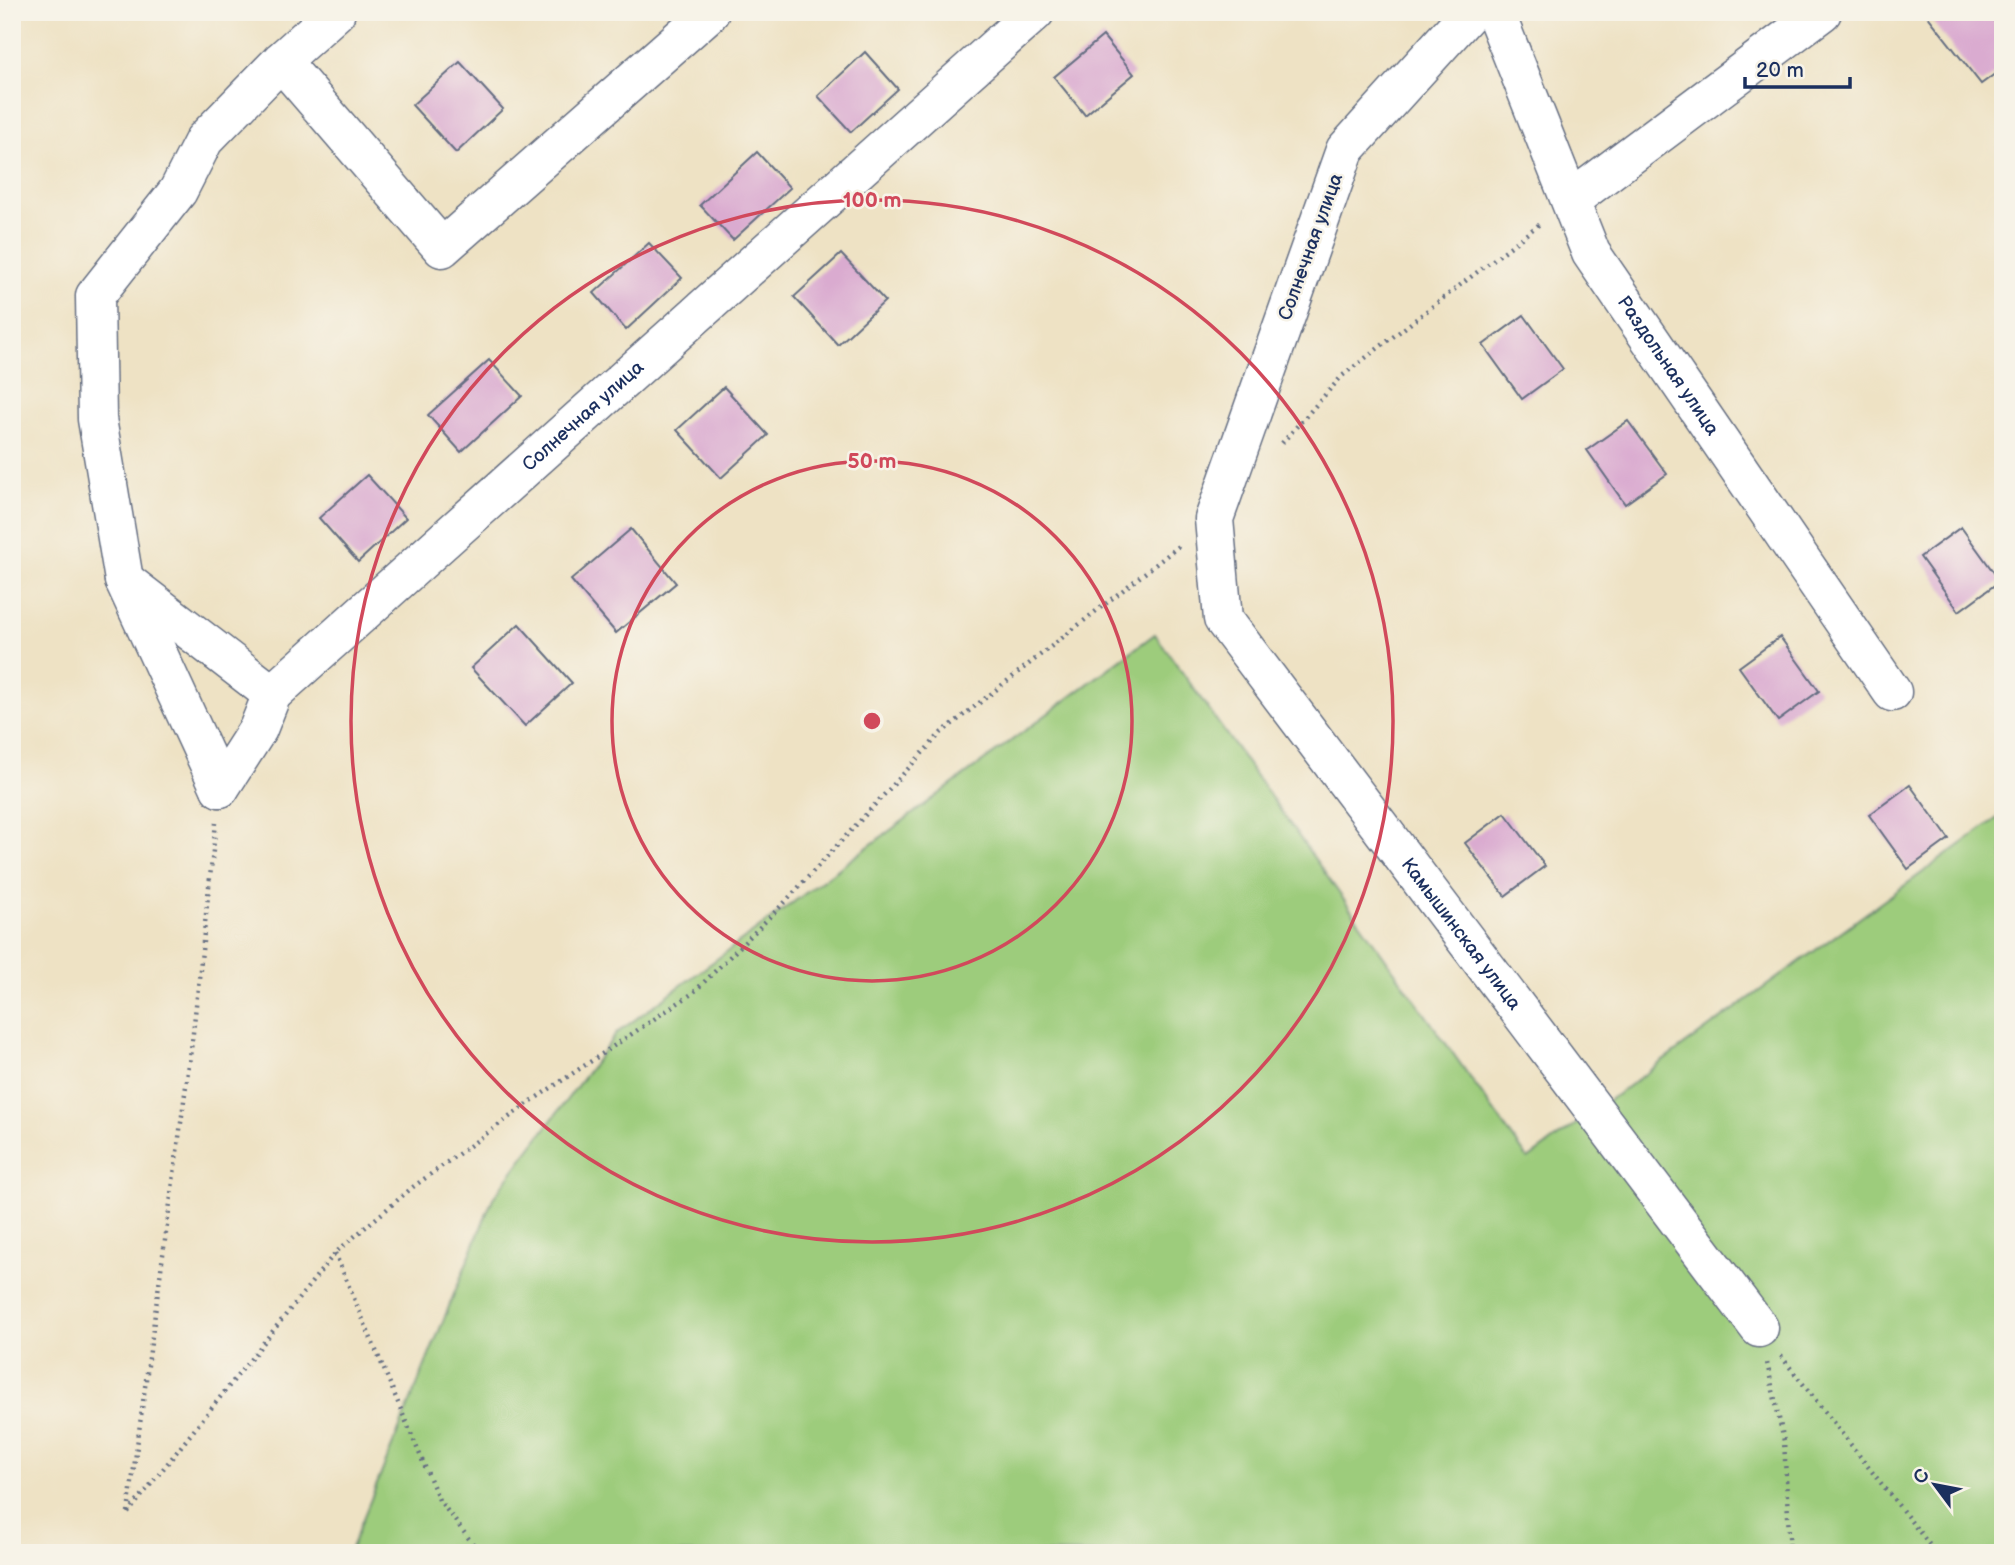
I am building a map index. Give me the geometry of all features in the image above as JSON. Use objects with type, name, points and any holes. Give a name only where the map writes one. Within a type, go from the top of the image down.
[{"type":"street","points":[[220,788],[124,580],[97,419],[95,296],[178,191],[204,140],[281,61],[337,12]]},
{"type":"street","points":[[281,61],[442,248],[710,12]]},
{"type":"street","name":"Солнечная улица","points":[[272,695],[1035,12]]},
{"type":"street","name":"Солнечная улица","points":[[1214,519],[1345,150],[1470,12]]},
{"type":"street","name":"Раздольная улица","points":[[1495,12],[1591,253],[1892,692]]},
{"type":"street","points":[[1571,200],[1822,12]]},
{"type":"street","name":"Камышинская улица","points":[[1214,519],[1223,619],[1759,1328]]},
{"type":"street","points":[[124,580],[272,695],[258,729],[220,788]]},
{"type":"path","points":[[1278,448],[1342,376],[1571,200]]},
{"type":"path","points":[[220,788],[190,1056],[128,1513],[335,1253],[434,1172],[530,1102],[693,993],[785,902],[942,733],[1214,519]]},
{"type":"path","points":[[335,1253],[439,1500],[480,1553]]},
{"type":"path","points":[[1759,1328],[1784,1441],[1790,1553]]},
{"type":"path","points":[[1759,1328],[1936,1553]]},
{"type":"green space","points":[[1155,634],[1528,1159],[2003,814],[2003,1553],[349,1553],[493,1198],[617,1033]]},
{"type":"building","points":[[1930,12],[1987,12],[2003,33],[2003,68],[1981,84],[1927,15]]},
{"type":"building","points":[[1103,36],[1134,74],[1085,115],[1054,77]]},
{"type":"building","points":[[865,52],[898,89],[851,132],[818,96]]},
{"type":"building","points":[[460,62],[503,109],[456,153],[412,105]]},
{"type":"building","points":[[757,152],[790,188],[733,240],[700,205]]},
{"type":"building","points":[[649,243],[682,278],[626,330],[594,293]]},
{"type":"building","points":[[841,254],[885,301],[838,345],[794,297]]},
{"type":"building","points":[[1524,315],[1563,369],[1522,399],[1483,345]]},
{"type":"building","points":[[489,360],[522,396],[461,452],[428,415]]},
{"type":"building","points":[[724,387],[768,435],[721,478],[677,430]]},
{"type":"building","points":[[1628,421],[1667,474],[1625,504],[1587,450]]},
{"type":"building","points":[[367,475],[406,518],[358,562],[319,518]]},
{"type":"building","points":[[1961,527],[2000,581],[1959,611],[1920,557]]},
{"type":"building","points":[[631,529],[676,583],[616,633],[571,580]]},
{"type":"building","points":[[519,624],[572,683],[525,726],[471,668]]},
{"type":"building","points":[[1780,637],[1819,691],[1778,721],[1739,667]]},
{"type":"building","points":[[1910,785],[1949,839],[1908,869],[1869,815]]},
{"type":"building","points":[[1505,813],[1545,866],[1505,896],[1465,843]]}]
